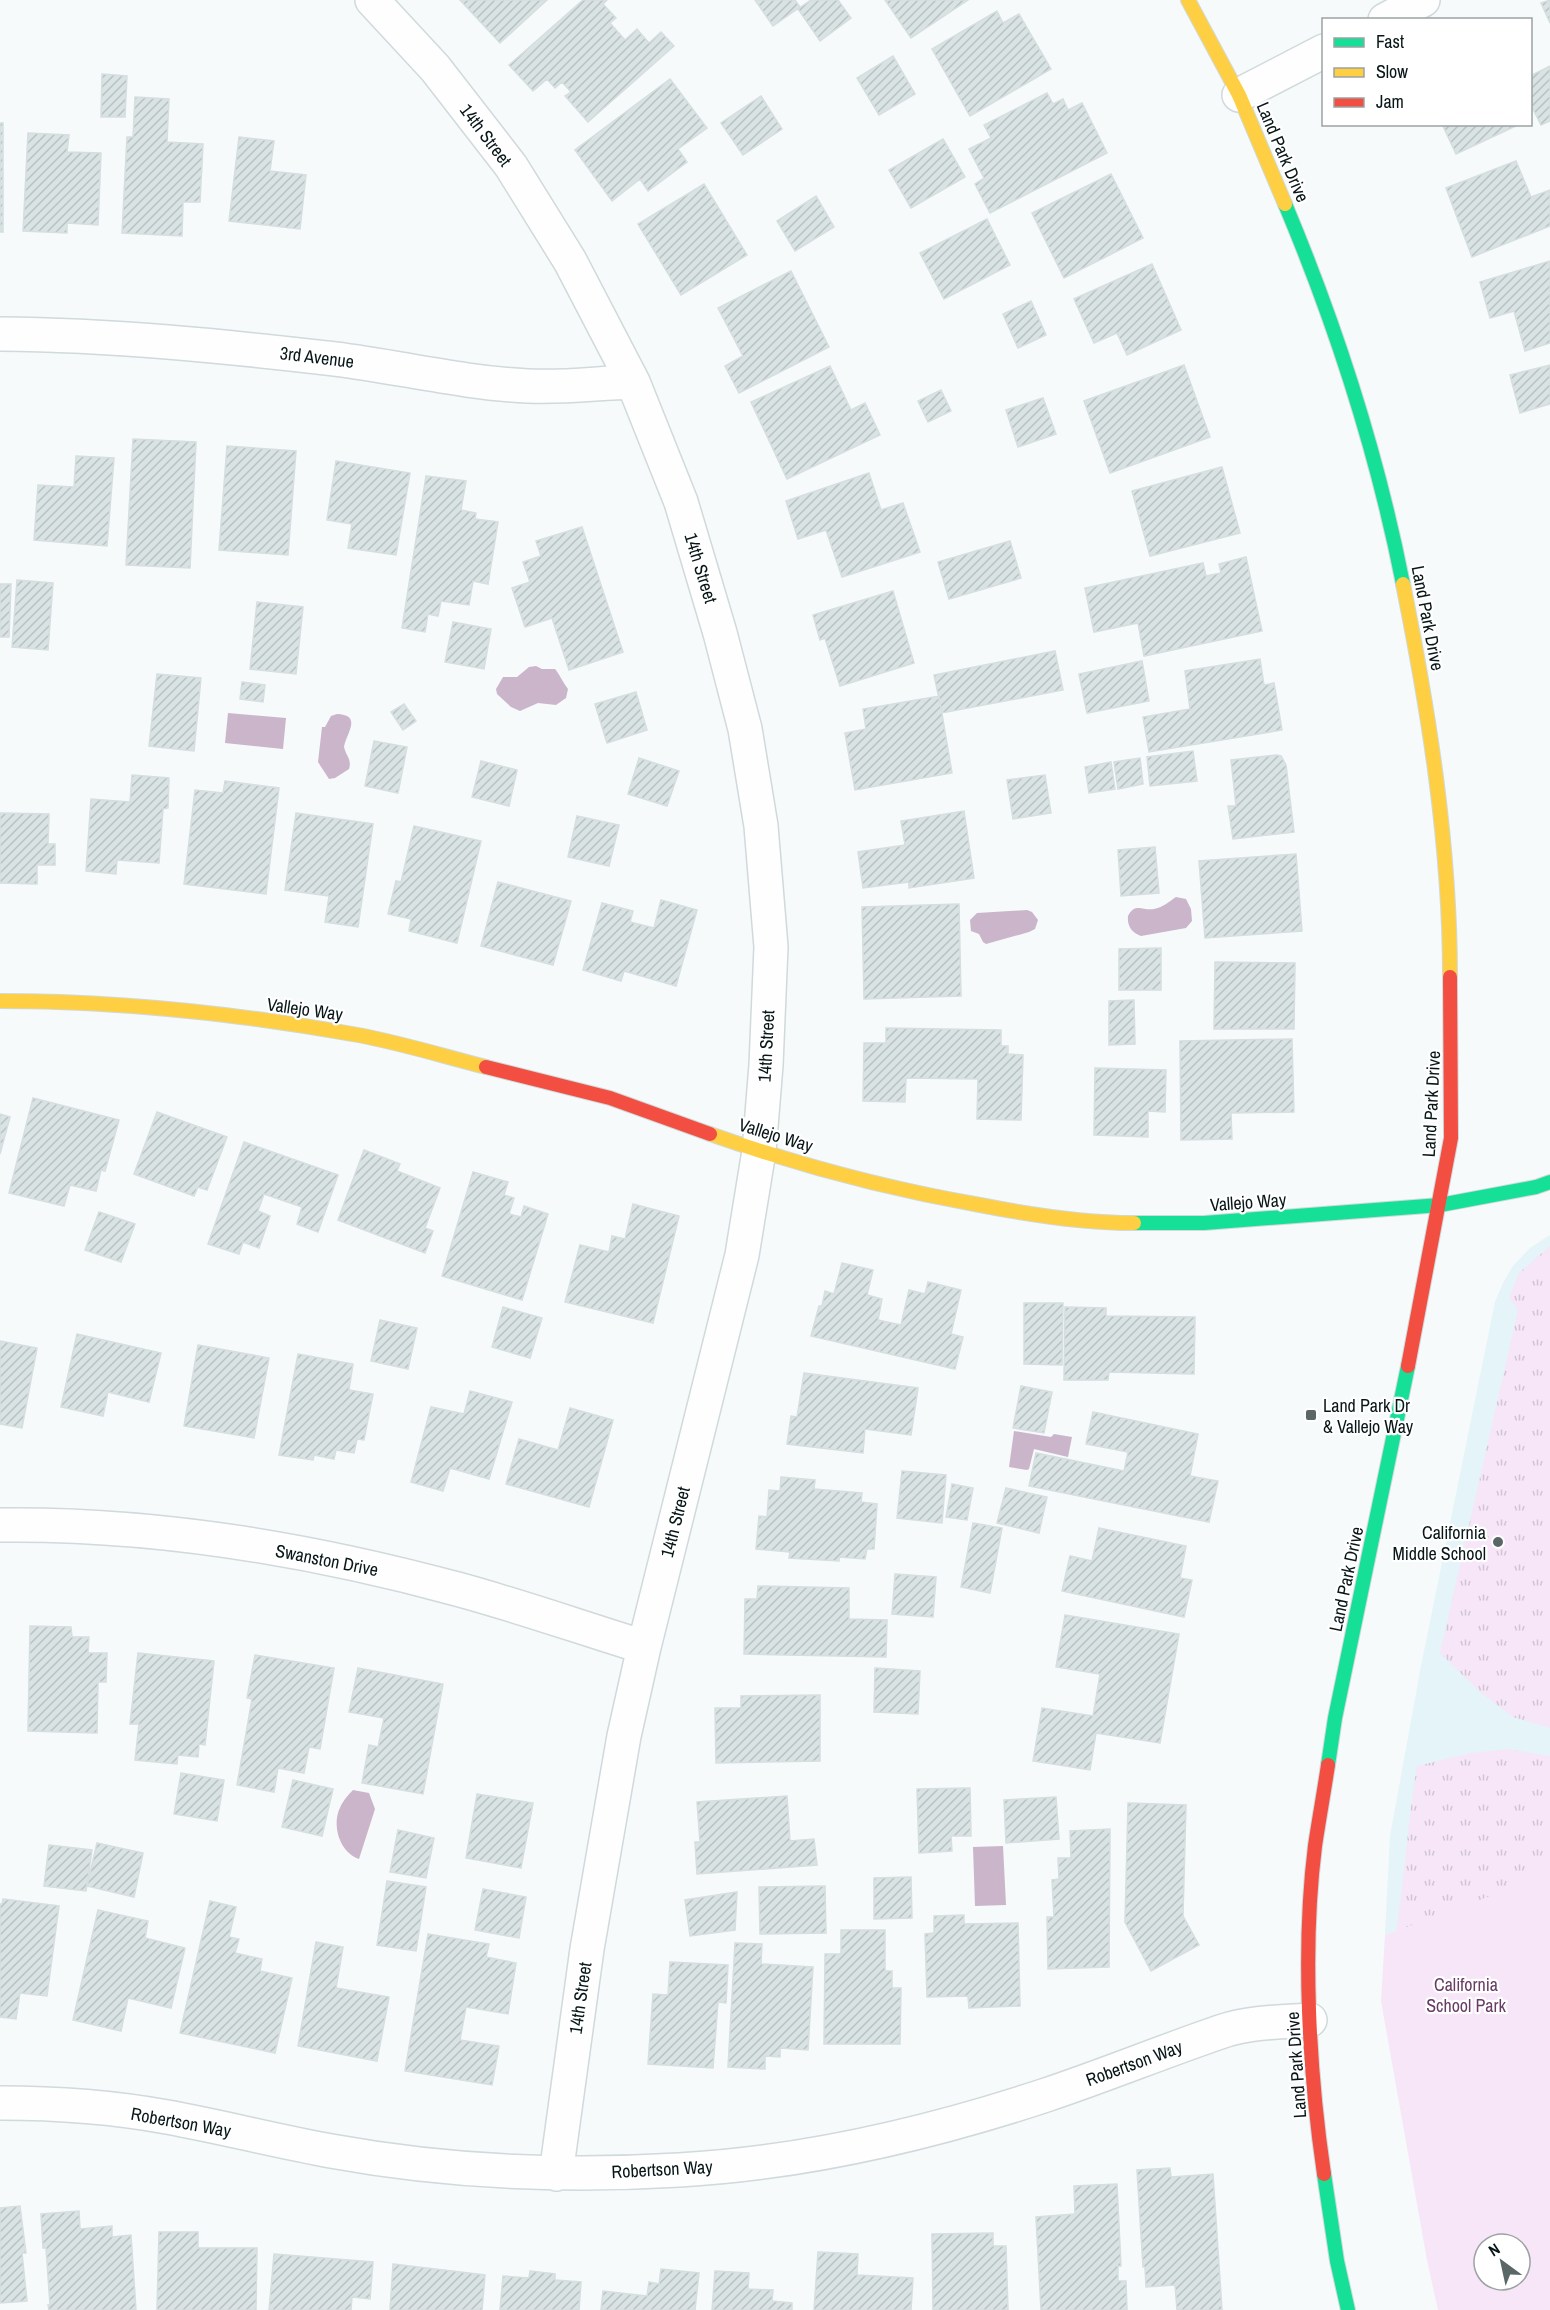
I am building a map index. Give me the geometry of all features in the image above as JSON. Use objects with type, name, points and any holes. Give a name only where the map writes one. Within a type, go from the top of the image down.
[{"type":"main road","name":"Land Park Drive","points":[[1188,0],[1239,94],[1301,242],[1351,378],[1388,508],[1418,659],[1435,765],[1450,926],[1451,1138],[1440,1205],[1335,1718],[1315,1848],[1310,1932],[1310,2020],[1320,2145],[1337,2261],[1348,2310]]},
{"type":"main road","name":"Vallejo Way","points":[[0,1001],[38,1001],[199,1012],[359,1035],[610,1098],[759,1151],[918,1194],[1043,1217],[1127,1223],[1204,1223],[1440,1205],[1536,1187],[1550,1182]]},
{"type":"street","name":"14th Street","points":[[372,0],[435,68],[511,166],[570,261],[633,382],[681,502],[720,633],[745,729],[761,826],[771,947],[766,1065],[759,1151],[742,1254],[624,1736],[587,1949],[556,2174]]},
{"type":"street","points":[[1389,18],[1423,0]]},
{"type":"street","points":[[1239,94],[1322,52]]},
{"type":"street","name":"3rd Avenue","points":[[0,334],[56,334],[213,345],[359,362],[442,377],[529,386],[633,382]]},
{"type":"street","name":"Swanston Drive","points":[[0,1525],[42,1524],[192,1536],[341,1560],[459,1589],[644,1647]]},
{"type":"street","name":"Robertson Way","points":[[0,2103],[58,2103],[164,2116],[332,2151],[430,2166],[556,2174],[680,2170],[782,2160],[861,2146],[966,2120],[1038,2098],[1225,2031],[1269,2023],[1310,2020]]},
{"type":"shaded area","points":[[536,666],[542,669],[555,669],[568,689],[566,698],[556,705],[538,703],[520,711],[511,707],[497,694],[496,689],[503,677],[517,677],[529,667]]},
{"type":"shaded area","points":[[228,713],[286,718],[283,749],[225,743]]},
{"type":"shaded area","points":[[345,715],[351,721],[344,747],[350,766],[335,778],[329,779],[318,762],[322,727],[325,727],[331,716]]},
{"type":"shaded area","points":[[1176,897],[1186,899],[1191,909],[1192,921],[1186,928],[1141,936],[1131,929],[1128,916],[1133,909],[1157,908]]},
{"type":"shaded area","points":[[1027,910],[1032,912],[1038,920],[1035,929],[1029,932],[986,944],[979,934],[971,931],[970,920],[977,913]]},
{"type":"shaded area","name":"California Middle School","points":[[1550,1235],[1550,1874],[1385,1935],[1390,1836],[1421,1666],[1495,1302],[1513,1266],[1530,1248]]},
{"type":"shaded area","points":[[1014,1431],[1051,1437],[1054,1434],[1072,1437],[1068,1457],[1034,1449],[1029,1469],[1009,1467]]},
{"type":"shaded area","points":[[353,1790],[369,1793],[375,1809],[359,1859],[343,1846],[337,1824],[340,1807]]},
{"type":"shaded area","points":[[1003,1846],[1006,1905],[975,1906],[973,1847]]},
{"type":"green space","points":[[1550,1246],[1550,1728],[1513,1717],[1481,1693],[1440,1653],[1518,1310],[1509,1298],[1519,1273]]},
{"type":"green space","name":"California School Park","points":[[1508,1749],[1550,1756],[1550,2310],[1449,2310],[1391,1960],[1417,1766],[1471,1753]]},
{"type":"green space","name":"California School Park","points":[[1550,1874],[1550,2310],[1438,2310],[1381,2001],[1385,1935]]},
{"type":"building","points":[[460,0],[547,0],[500,43]]},
{"type":"building","points":[[583,0],[607,0],[603,4],[616,18],[610,23],[625,40],[637,29],[649,43],[661,32],[674,46],[588,122],[565,96],[571,92],[562,82],[555,88],[547,79],[533,91],[509,65]]},
{"type":"building","points":[[755,0],[795,0],[800,7],[773,26]]},
{"type":"building","points":[[811,0],[838,0],[851,18],[820,41],[798,9]]},
{"type":"building","points":[[885,0],[968,0],[911,38]]},
{"type":"building","points":[[1550,0],[1550,23],[1541,3]]},
{"type":"building","points":[[997,11],[1003,23],[1019,14],[1051,69],[970,116],[932,49]]},
{"type":"building","points":[[893,56],[915,94],[879,115],[857,78]]},
{"type":"building","points":[[1550,66],[1550,121],[1541,125],[1532,107],[1532,75]]},
{"type":"building","points":[[102,74],[127,76],[125,117],[101,117]]},
{"type":"building","points":[[670,79],[707,128],[678,149],[687,162],[648,191],[640,179],[612,201],[575,150]]},
{"type":"building","points":[[1047,93],[1053,104],[1063,99],[1068,110],[1082,103],[1107,153],[990,213],[975,184],[984,178],[969,149],[991,138],[984,125]]},
{"type":"building","points":[[761,96],[782,129],[743,155],[721,123]]},
{"type":"building","points":[[135,97],[169,99],[167,142],[203,144],[200,202],[183,202],[182,236],[122,233],[127,137],[133,137]]},
{"type":"building","points":[[0,123],[3,123],[3,232],[0,232]]},
{"type":"building","points":[[1443,126],[1516,126],[1456,154]]},
{"type":"building","points":[[28,133],[69,135],[67,152],[101,153],[98,225],[67,223],[67,233],[23,231]]},
{"type":"building","points":[[239,137],[274,141],[270,171],[306,175],[300,229],[229,221]]},
{"type":"building","points":[[943,139],[965,177],[911,208],[889,170]]},
{"type":"building","points":[[1516,161],[1531,197],[1550,190],[1550,226],[1472,257],[1446,188]]},
{"type":"building","points":[[1111,174],[1143,238],[1064,278],[1032,213]]},
{"type":"building","points":[[704,184],[747,255],[681,295],[638,224]]},
{"type":"building","points":[[816,196],[834,227],[795,251],[777,221]]},
{"type":"building","points":[[987,219],[1010,265],[944,299],[920,253]]},
{"type":"building","points":[[1550,261],[1550,343],[1525,351],[1514,311],[1490,318],[1480,282]]},
{"type":"building","points":[[1152,264],[1181,330],[1127,355],[1117,333],[1094,343],[1074,299]]},
{"type":"building","points":[[791,271],[829,347],[739,393],[725,366],[743,356],[718,308]]},
{"type":"building","points":[[1031,301],[1046,335],[1018,348],[1003,314]]},
{"type":"building","points":[[1184,365],[1210,437],[1110,473],[1084,401]]},
{"type":"building","points":[[1550,365],[1550,404],[1520,413],[1510,375]]},
{"type":"building","points":[[830,366],[851,410],[865,403],[880,435],[787,479],[751,402]]},
{"type":"building","points":[[941,390],[951,411],[928,422],[918,401]]},
{"type":"building","points":[[1043,398],[1056,434],[1018,447],[1006,410]]},
{"type":"building","points":[[133,439],[196,442],[190,568],[126,565]]},
{"type":"building","points":[[227,446],[296,451],[288,555],[219,550]]},
{"type":"building","points":[[76,456],[114,458],[107,546],[34,540],[38,485],[74,487]]},
{"type":"building","points":[[336,461],[410,473],[396,555],[348,548],[352,524],[327,520]]},
{"type":"building","points":[[1222,467],[1240,533],[1150,556],[1132,491]]},
{"type":"building","points":[[869,473],[881,510],[903,503],[920,552],[842,577],[826,530],[798,539],[786,501]]},
{"type":"building","points":[[426,476],[466,481],[461,510],[476,513],[475,519],[498,522],[488,584],[473,581],[469,605],[441,601],[438,616],[428,614],[425,632],[402,628]]},
{"type":"building","points":[[582,527],[623,652],[569,670],[552,618],[525,627],[512,588],[530,582],[523,562],[541,556],[536,541]]},
{"type":"building","points":[[1010,541],[1021,578],[949,599],[938,562]]},
{"type":"building","points":[[1246,557],[1262,631],[1144,656],[1138,623],[1094,632],[1085,588],[1203,563],[1206,576],[1221,573],[1219,564]]},
{"type":"building","points":[[17,580],[53,583],[48,650],[12,647]]},
{"type":"building","points":[[0,584],[11,584],[9,637],[0,637]]},
{"type":"building","points":[[893,591],[914,663],[840,686],[825,638],[820,640],[813,615]]},
{"type":"building","points":[[257,602],[303,607],[296,674],[250,669]]},
{"type":"building","points":[[453,622],[491,629],[484,669],[445,662]]},
{"type":"building","points":[[1055,651],[1063,690],[942,713],[934,675]]},
{"type":"building","points":[[1260,659],[1264,685],[1274,683],[1282,730],[1149,752],[1143,717],[1190,709],[1185,671]]},
{"type":"building","points":[[1142,661],[1149,701],[1087,713],[1079,674]]},
{"type":"building","points":[[157,674],[201,678],[194,751],[149,746]]},
{"type":"building","points":[[242,682],[265,685],[263,702],[240,699]]},
{"type":"building","points":[[636,692],[647,730],[607,743],[595,704]]},
{"type":"building","points":[[939,696],[952,773],[855,790],[845,733],[866,729],[863,709]]},
{"type":"building","points":[[404,704],[416,721],[403,730],[391,712]]},
{"type":"building","points":[[374,741],[407,747],[398,793],[365,786]]},
{"type":"building","points":[[1193,751],[1197,781],[1150,786],[1147,757]]},
{"type":"building","points":[[1281,756],[1286,765],[1294,832],[1233,839],[1228,806],[1236,806],[1231,760]]},
{"type":"building","points":[[639,758],[679,771],[667,806],[628,794]]},
{"type":"building","points":[[1140,758],[1143,784],[1118,789],[1114,762]]},
{"type":"building","points":[[481,761],[517,770],[509,806],[472,797]]},
{"type":"building","points":[[1111,762],[1115,789],[1089,793],[1085,767]]},
{"type":"building","points":[[132,775],[169,778],[168,808],[163,809],[159,863],[117,860],[116,874],[86,871],[91,799],[130,802]]},
{"type":"building","points":[[1045,775],[1051,813],[1013,819],[1007,780]]},
{"type":"building","points":[[225,781],[279,788],[266,894],[184,884],[195,790],[223,793]]},
{"type":"building","points":[[964,811],[974,878],[909,888],[909,882],[863,888],[858,852],[905,845],[901,821]]},
{"type":"building","points":[[0,813],[49,814],[48,844],[55,844],[55,865],[37,865],[37,884],[0,883]]},
{"type":"building","points":[[296,813],[373,824],[358,927],[325,922],[329,896],[285,890]]},
{"type":"building","points":[[577,816],[619,825],[609,866],[568,857]]},
{"type":"building","points":[[414,826],[481,841],[457,943],[409,931],[411,919],[388,914],[396,881],[401,882]]},
{"type":"building","points":[[1155,847],[1159,893],[1121,896],[1118,850]]},
{"type":"building","points":[[1296,854],[1302,931],[1205,938],[1199,861]]},
{"type":"building","points":[[498,882],[571,901],[553,965],[481,946]]},
{"type":"building","points":[[661,900],[697,910],[676,986],[624,971],[621,981],[583,970],[602,903],[633,911],[630,922],[654,928]]},
{"type":"building","points":[[959,904],[961,996],[864,999],[862,907]]},
{"type":"building","points":[[1161,948],[1161,990],[1119,990],[1119,949]]},
{"type":"building","points":[[1215,962],[1295,963],[1294,1029],[1214,1029]]},
{"type":"building","points":[[1134,1000],[1135,1044],[1109,1045],[1109,1001]]},
{"type":"building","points":[[886,1028],[1001,1030],[1001,1046],[1008,1046],[1008,1054],[1023,1055],[1021,1120],[977,1119],[978,1079],[906,1078],[905,1102],[863,1101],[864,1043],[886,1043]]},
{"type":"building","points":[[1292,1039],[1294,1112],[1231,1113],[1232,1139],[1181,1140],[1180,1041]]},
{"type":"building","points":[[1095,1068],[1166,1070],[1165,1112],[1148,1111],[1148,1137],[1094,1135]]},
{"type":"building","points":[[33,1098],[119,1120],[105,1171],[101,1170],[96,1191],[70,1185],[64,1206],[9,1193]]},
{"type":"building","points":[[157,1112],[227,1137],[207,1190],[198,1187],[194,1196],[134,1174]]},
{"type":"building","points":[[0,1114],[10,1117],[0,1154]]},
{"type":"building","points":[[244,1142],[338,1175],[318,1232],[297,1224],[302,1207],[264,1194],[258,1211],[270,1216],[259,1248],[243,1242],[239,1254],[208,1244]]},
{"type":"building","points":[[364,1150],[400,1164],[397,1171],[440,1188],[425,1228],[433,1231],[425,1253],[338,1220]]},
{"type":"building","points":[[473,1172],[508,1182],[504,1195],[514,1198],[509,1214],[521,1217],[524,1206],[548,1214],[522,1300],[442,1276]]},
{"type":"building","points":[[633,1204],[679,1216],[653,1323],[565,1302],[580,1245],[609,1252],[612,1236],[625,1239]]},
{"type":"building","points":[[99,1212],[135,1224],[121,1262],[85,1250]]},
{"type":"building","points":[[842,1263],[873,1270],[867,1295],[882,1299],[878,1320],[901,1325],[909,1290],[925,1294],[928,1282],[961,1290],[951,1334],[963,1337],[955,1369],[811,1336],[825,1291],[834,1294]]},
{"type":"building","points":[[1024,1303],[1063,1303],[1062,1365],[1024,1364]]},
{"type":"building","points":[[503,1307],[542,1318],[530,1358],[492,1347]]},
{"type":"building","points":[[1065,1307],[1106,1308],[1106,1316],[1195,1317],[1194,1374],[1109,1372],[1108,1380],[1064,1380]]},
{"type":"building","points":[[380,1320],[417,1328],[408,1369],[371,1361]]},
{"type":"building","points":[[77,1334],[161,1353],[149,1402],[108,1392],[103,1416],[61,1407]]},
{"type":"building","points":[[0,1341],[37,1348],[22,1428],[0,1424]]},
{"type":"building","points":[[198,1345],[269,1358],[254,1438],[184,1426]]},
{"type":"building","points":[[298,1354],[353,1364],[349,1390],[373,1394],[364,1440],[357,1439],[354,1453],[336,1450],[334,1459],[314,1455],[313,1460],[279,1455]]},
{"type":"building","points":[[804,1373],[918,1388],[911,1435],[865,1429],[863,1453],[787,1444],[791,1416],[797,1417]]},
{"type":"building","points":[[1021,1386],[1052,1392],[1044,1433],[1013,1428]]},
{"type":"building","points":[[470,1391],[512,1402],[489,1479],[450,1468],[443,1491],[411,1482],[431,1407],[464,1414]]},
{"type":"building","points":[[570,1408],[613,1420],[589,1507],[506,1484],[519,1439],[558,1450]]},
{"type":"building","points":[[1093,1412],[1198,1434],[1190,1476],[1218,1481],[1209,1522],[1029,1486],[1036,1453],[1124,1471],[1128,1452],[1086,1444]]},
{"type":"building","points":[[902,1471],[946,1475],[942,1523],[897,1518]]},
{"type":"building","points":[[781,1477],[815,1480],[814,1489],[862,1493],[861,1502],[877,1504],[874,1549],[867,1549],[865,1559],[839,1557],[839,1561],[789,1558],[790,1552],[756,1549],[759,1516],[767,1517],[769,1490],[780,1491]]},
{"type":"building","points":[[952,1484],[973,1488],[967,1520],[946,1517]]},
{"type":"building","points":[[1006,1488],[1047,1497],[1039,1533],[997,1523]]},
{"type":"building","points":[[973,1523],[1002,1528],[990,1593],[961,1587]]},
{"type":"building","points":[[1099,1528],[1186,1546],[1180,1578],[1192,1580],[1184,1617],[1062,1591],[1070,1556],[1092,1561]]},
{"type":"building","points":[[895,1574],[936,1577],[933,1617],[892,1614]]},
{"type":"building","points":[[758,1586],[849,1588],[849,1619],[887,1620],[886,1657],[744,1654],[745,1599],[757,1599]]},
{"type":"building","points":[[1065,1615],[1179,1634],[1160,1743],[1096,1733],[1090,1770],[1033,1761],[1042,1708],[1093,1716],[1100,1674],[1056,1667]]},
{"type":"building","points":[[30,1626],[71,1627],[72,1637],[89,1637],[88,1653],[107,1653],[106,1682],[98,1682],[97,1733],[28,1731]]},
{"type":"building","points":[[138,1653],[214,1661],[205,1745],[199,1744],[198,1757],[178,1755],[177,1764],[135,1760],[139,1724],[130,1724]]},
{"type":"building","points":[[255,1655],[334,1668],[320,1749],[309,1747],[304,1773],[278,1768],[274,1792],[237,1785],[252,1699],[247,1698]]},
{"type":"building","points":[[358,1668],[443,1684],[423,1794],[362,1783],[369,1745],[378,1747],[384,1718],[349,1712]]},
{"type":"building","points":[[875,1668],[920,1671],[918,1714],[874,1712]]},
{"type":"building","points":[[820,1695],[820,1761],[716,1763],[715,1708],[741,1708],[741,1696]]},
{"type":"building","points":[[181,1773],[224,1780],[217,1821],[174,1814]]},
{"type":"building","points":[[293,1780],[333,1789],[322,1836],[282,1827]]},
{"type":"building","points":[[970,1788],[971,1836],[951,1836],[952,1851],[919,1853],[917,1789]]},
{"type":"building","points":[[477,1794],[533,1803],[521,1868],[466,1858]]},
{"type":"building","points":[[787,1796],[790,1841],[814,1839],[817,1865],[697,1874],[695,1842],[700,1842],[697,1802]]},
{"type":"building","points":[[1056,1797],[1059,1839],[1006,1843],[1004,1800]]},
{"type":"building","points":[[1128,1803],[1186,1805],[1183,1916],[1199,1945],[1151,1971],[1125,1922]]},
{"type":"building","points":[[1110,1829],[1109,1967],[1048,1969],[1047,1917],[1054,1917],[1052,1880],[1059,1879],[1058,1858],[1071,1858],[1070,1831]]},
{"type":"building","points":[[398,1830],[434,1838],[426,1878],[390,1872]]},
{"type":"building","points":[[97,1843],[143,1853],[134,1897],[87,1886]]},
{"type":"building","points":[[49,1845],[92,1850],[86,1891],[44,1886]]},
{"type":"building","points":[[911,1877],[912,1918],[874,1919],[874,1878]]},
{"type":"building","points":[[387,1881],[426,1887],[416,1951],[377,1945]]},
{"type":"building","points":[[825,1886],[826,1933],[760,1934],[759,1887]]},
{"type":"building","points":[[483,1889],[526,1897],[519,1938],[475,1930]]},
{"type":"building","points":[[737,1892],[735,1930],[690,1936],[685,1900]]},
{"type":"building","points":[[3,1899],[59,1906],[47,1996],[20,1993],[16,2019],[0,2017],[0,1904]]},
{"type":"building","points":[[210,1901],[236,1907],[229,1937],[239,1939],[235,1953],[262,1959],[260,1971],[292,1978],[275,2053],[180,2033]]},
{"type":"building","points":[[98,1910],[148,1921],[145,1938],[185,1948],[171,2008],[128,1998],[121,2031],[73,2020]]},
{"type":"building","points":[[964,1915],[964,1924],[1018,1923],[1020,2006],[969,2008],[968,1996],[927,1997],[925,1934],[934,1933],[934,1916]]},
{"type":"building","points":[[841,1930],[885,1930],[885,1971],[892,1971],[892,1988],[901,1988],[900,2044],[824,2044],[825,1954],[841,1954]]},
{"type":"building","points":[[428,1934],[489,1944],[486,1957],[516,1963],[508,2014],[466,2007],[460,2040],[499,2046],[492,2085],[405,2071]]},
{"type":"building","points":[[316,1942],[343,1947],[336,1988],[389,1997],[377,2061],[298,2046]]},
{"type":"building","points":[[735,1943],[762,1944],[761,1964],[813,1967],[808,2050],[780,2048],[780,2057],[765,2056],[765,2069],[728,2067]]},
{"type":"building","points":[[670,1962],[728,1965],[726,2003],[718,2002],[713,2068],[648,2064],[653,1994],[668,1995]]},
{"type":"building","points":[[1170,2168],[1171,2177],[1213,2174],[1222,2310],[1177,2310],[1175,2285],[1146,2287],[1137,2170]]},
{"type":"building","points":[[1117,2184],[1121,2266],[1118,2266],[1118,2281],[1126,2281],[1127,2310],[1041,2310],[1036,2217],[1075,2214],[1074,2186]]},
{"type":"building","points":[[20,2206],[26,2253],[22,2253],[27,2301],[0,2303],[0,2208]]},
{"type":"building","points":[[79,2211],[80,2229],[112,2226],[112,2237],[131,2235],[136,2310],[49,2310],[46,2248],[43,2248],[41,2214]]},
{"type":"building","points":[[159,2232],[198,2232],[198,2248],[257,2248],[256,2310],[157,2310]]},
{"type":"building","points":[[993,2233],[993,2246],[1006,2246],[1008,2310],[933,2310],[932,2234]]},
{"type":"building","points":[[818,2252],[858,2254],[857,2275],[913,2278],[911,2310],[814,2310]]},
{"type":"building","points":[[274,2254],[373,2262],[370,2299],[352,2297],[351,2310],[269,2310]]},
{"type":"building","points":[[393,2264],[485,2275],[482,2310],[390,2310]]},
{"type":"building","points":[[661,2269],[699,2273],[695,2310],[601,2310],[603,2291],[647,2296],[649,2282],[659,2284]]},
{"type":"building","points":[[530,2271],[555,2274],[555,2280],[581,2282],[579,2310],[500,2310],[503,2276],[529,2278]]},
{"type":"building","points":[[715,2271],[749,2273],[748,2289],[773,2290],[772,2301],[792,2303],[792,2310],[712,2310]]},
{"type":"traffic: fast","points":[[1285,204],[1322,297],[1354,391],[1381,486],[1403,584]]},
{"type":"traffic: fast","points":[[1134,1223],[1204,1223],[1440,1205],[1536,1187],[1550,1182]]},
{"type":"traffic: fast","points":[[1328,1765],[1335,1718],[1408,1366]]},
{"type":"traffic: fast","points":[[1324,2174],[1337,2261],[1348,2310]]},
{"type":"traffic: slow","points":[[1188,0],[1239,95],[1285,204]]},
{"type":"traffic: slow","points":[[1403,584],[1429,730],[1442,829],[1450,977]]},
{"type":"traffic: slow","points":[[0,1001],[90,1003],[225,1015],[374,1038],[486,1067]]},
{"type":"traffic: slow","points":[[710,1134],[810,1166],[911,1192],[1037,1215],[1095,1222],[1134,1223]]},
{"type":"traffic: jam","points":[[1408,1366],[1451,1138],[1450,977]]},
{"type":"traffic: jam","points":[[486,1067],[610,1098],[710,1134]]},
{"type":"traffic: jam","points":[[1324,2174],[1314,2094],[1308,1968],[1311,1885],[1328,1765]]},
{"type":"place","name":"Land Park Dr & Vallejo Way","points":[[1311,1415]]},
{"type":"place","name":"California Middle School","points":[[1498,1542]]}]
